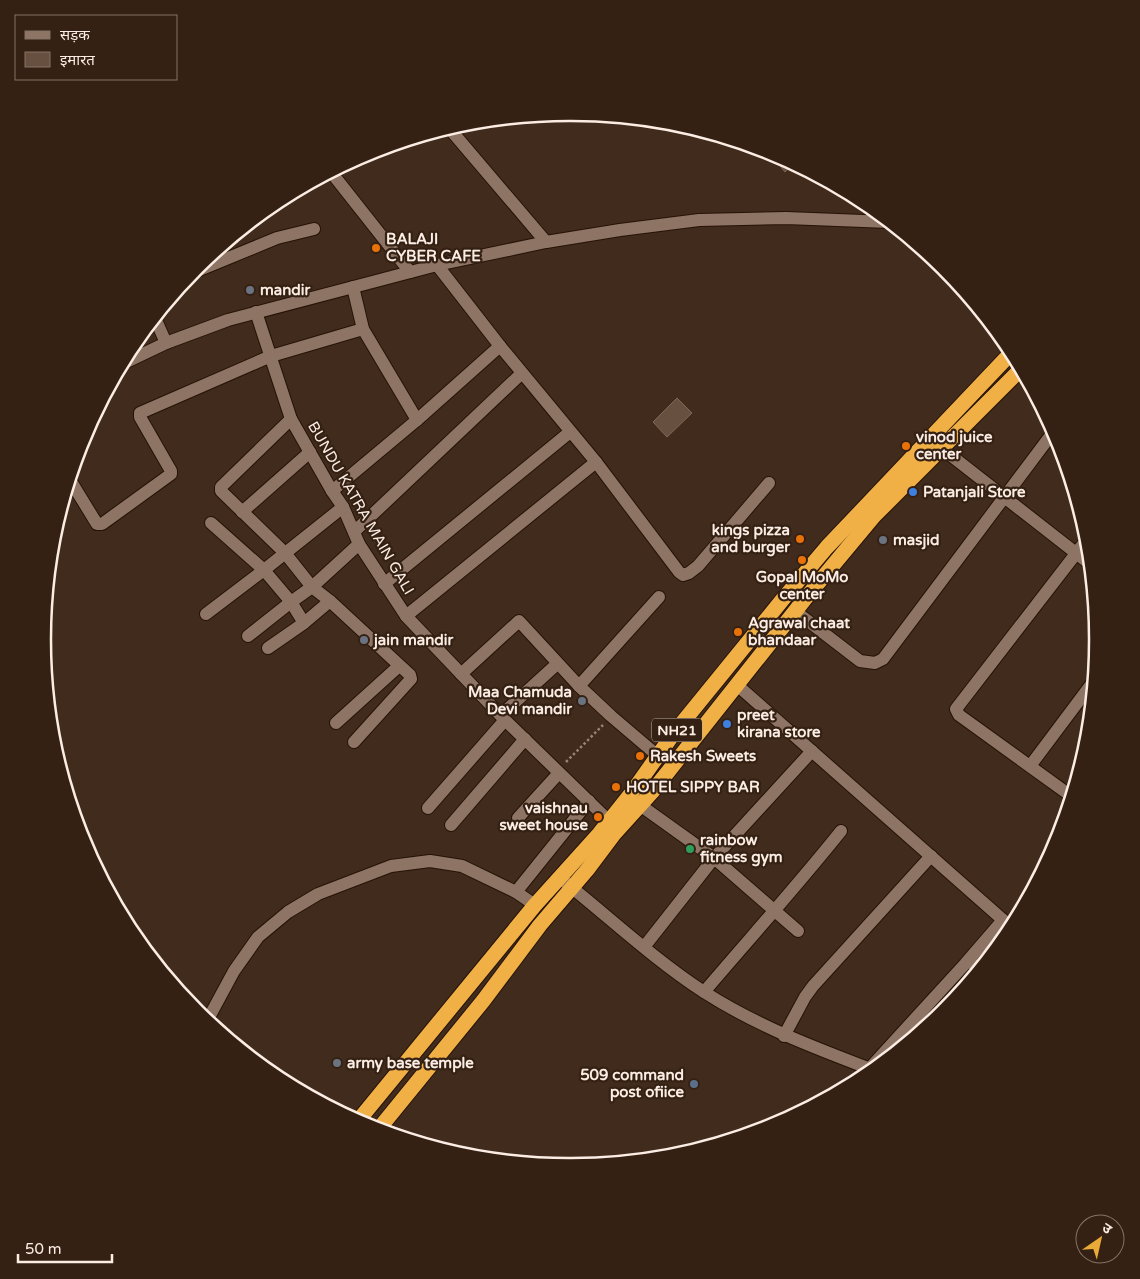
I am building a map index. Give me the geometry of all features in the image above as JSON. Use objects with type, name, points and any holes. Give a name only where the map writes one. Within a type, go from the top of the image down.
[{"type":"highway","name":"NH21","points":[[383,1124],[795,611],[1006,359]]},
{"type":"highway","name":"NH21","points":[[363,1115],[535,905],[609,821],[674,733],[821,555],[935,442],[1015,374]]},
{"type":"street","points":[[454,134],[546,242]]},
{"type":"street","points":[[335,177],[410,272]]},
{"type":"street","points":[[135,358],[166,343],[228,320],[256,312],[437,265],[546,242],[699,220],[786,218],[877,222]]},
{"type":"street","points":[[211,265],[277,238],[314,229]]},
{"type":"street","points":[[437,265],[500,346],[596,462],[679,572],[686,575],[698,566],[769,483]]},
{"type":"street","points":[[353,287],[363,329],[418,420]]},
{"type":"street","name":"BUNDU KATRA MAIN GALI","points":[[256,312],[291,419],[343,507],[357,538],[384,584],[406,616],[503,718],[609,821]]},
{"type":"street","points":[[158,324],[166,343]]},
{"type":"street","points":[[74,488],[96,524],[102,524],[171,474],[140,417],[140,413],[271,356],[363,329]]},
{"type":"street","points":[[332,491],[418,420],[500,346]]},
{"type":"street","points":[[248,636],[312,587],[357,538],[522,373]]},
{"type":"street","points":[[291,419],[221,487],[222,493],[285,553],[312,587],[330,601],[410,675],[410,679],[354,742]]},
{"type":"street","points":[[384,584],[570,432]]},
{"type":"street","points":[[795,611],[860,662],[875,663],[883,660],[1048,439]]},
{"type":"street","points":[[935,442],[1082,558]]},
{"type":"street","points":[[242,512],[310,452]]},
{"type":"street","points":[[406,616],[596,462]]},
{"type":"street","points":[[206,614],[343,507]]},
{"type":"street","points":[[211,523],[264,570],[291,602],[304,623]]},
{"type":"street","points":[[1065,792],[959,715],[956,709],[1080,548]]},
{"type":"street","points":[[578,686],[659,597]]},
{"type":"street","points":[[268,648],[304,623],[330,601]]},
{"type":"street","points":[[461,674],[519,621],[578,686],[658,756]]},
{"type":"street","points":[[428,808],[503,718],[557,664]]},
{"type":"street","points":[[336,724],[399,666]]},
{"type":"street","points":[[737,685],[1005,922]]},
{"type":"street","points":[[1030,766],[1086,692]]},
{"type":"street","points":[[451,826],[525,739]]},
{"type":"street","points":[[644,947],[714,858],[812,752]]},
{"type":"street","points":[[518,818],[558,772]]},
{"type":"street","points":[[516,892],[589,802]]},
{"type":"street","points":[[640,805],[714,858],[798,931]]},
{"type":"street","points":[[704,992],[803,879],[841,832]]},
{"type":"street","points":[[784,1036],[813,986],[930,856]]},
{"type":"street","points":[[211,1014],[234,971],[258,937],[288,912],[318,894],[391,866],[430,861],[462,866],[516,892],[535,905]]},
{"type":"street","points":[[559,877],[644,947],[704,992],[784,1036],[864,1067]]},
{"type":"street","points":[[893,1045],[969,960],[997,933]]},
{"type":"street","points":[[969,960],[974,965]]},
{"type":"path","points":[[558,772],[611,716]]},
{"type":"building","points":[[779,165],[788,169],[785,172]]},
{"type":"building","points":[[677,398],[692,413],[667,437],[653,422]]},
{"type":"place","name":"BALAJI CYBER CAFE","points":[[376,248]]},
{"type":"place","name":"mandir","points":[[250,290]]},
{"type":"place","name":"vinod juice center","points":[[906,446]]},
{"type":"place","name":"Patanjali Store","points":[[913,492]]},
{"type":"place","name":"kings pizza and burger","points":[[800,539]]},
{"type":"place","name":"masjid","points":[[883,540]]},
{"type":"place","name":"Gopal MoMo center","points":[[802,560]]},
{"type":"place","name":"Agrawal chaat bhandaar","points":[[738,632]]},
{"type":"place","name":"jain mandir","points":[[364,640]]},
{"type":"place","name":"Maa Chamuda Devi mandir","points":[[582,701]]},
{"type":"place","name":"preet kirana store","points":[[727,724]]},
{"type":"place","name":"Rakesh Sweets","points":[[640,756]]},
{"type":"place","name":"HOTEL SIPPY BAR","points":[[616,787]]},
{"type":"place","name":"vaishnau sweet house","points":[[598,817]]},
{"type":"place","name":"rainbow fitness gym","points":[[690,849]]},
{"type":"place","name":"army base temple","points":[[337,1063]]},
{"type":"place","name":"509 command post ofiice","points":[[694,1084]]}]
